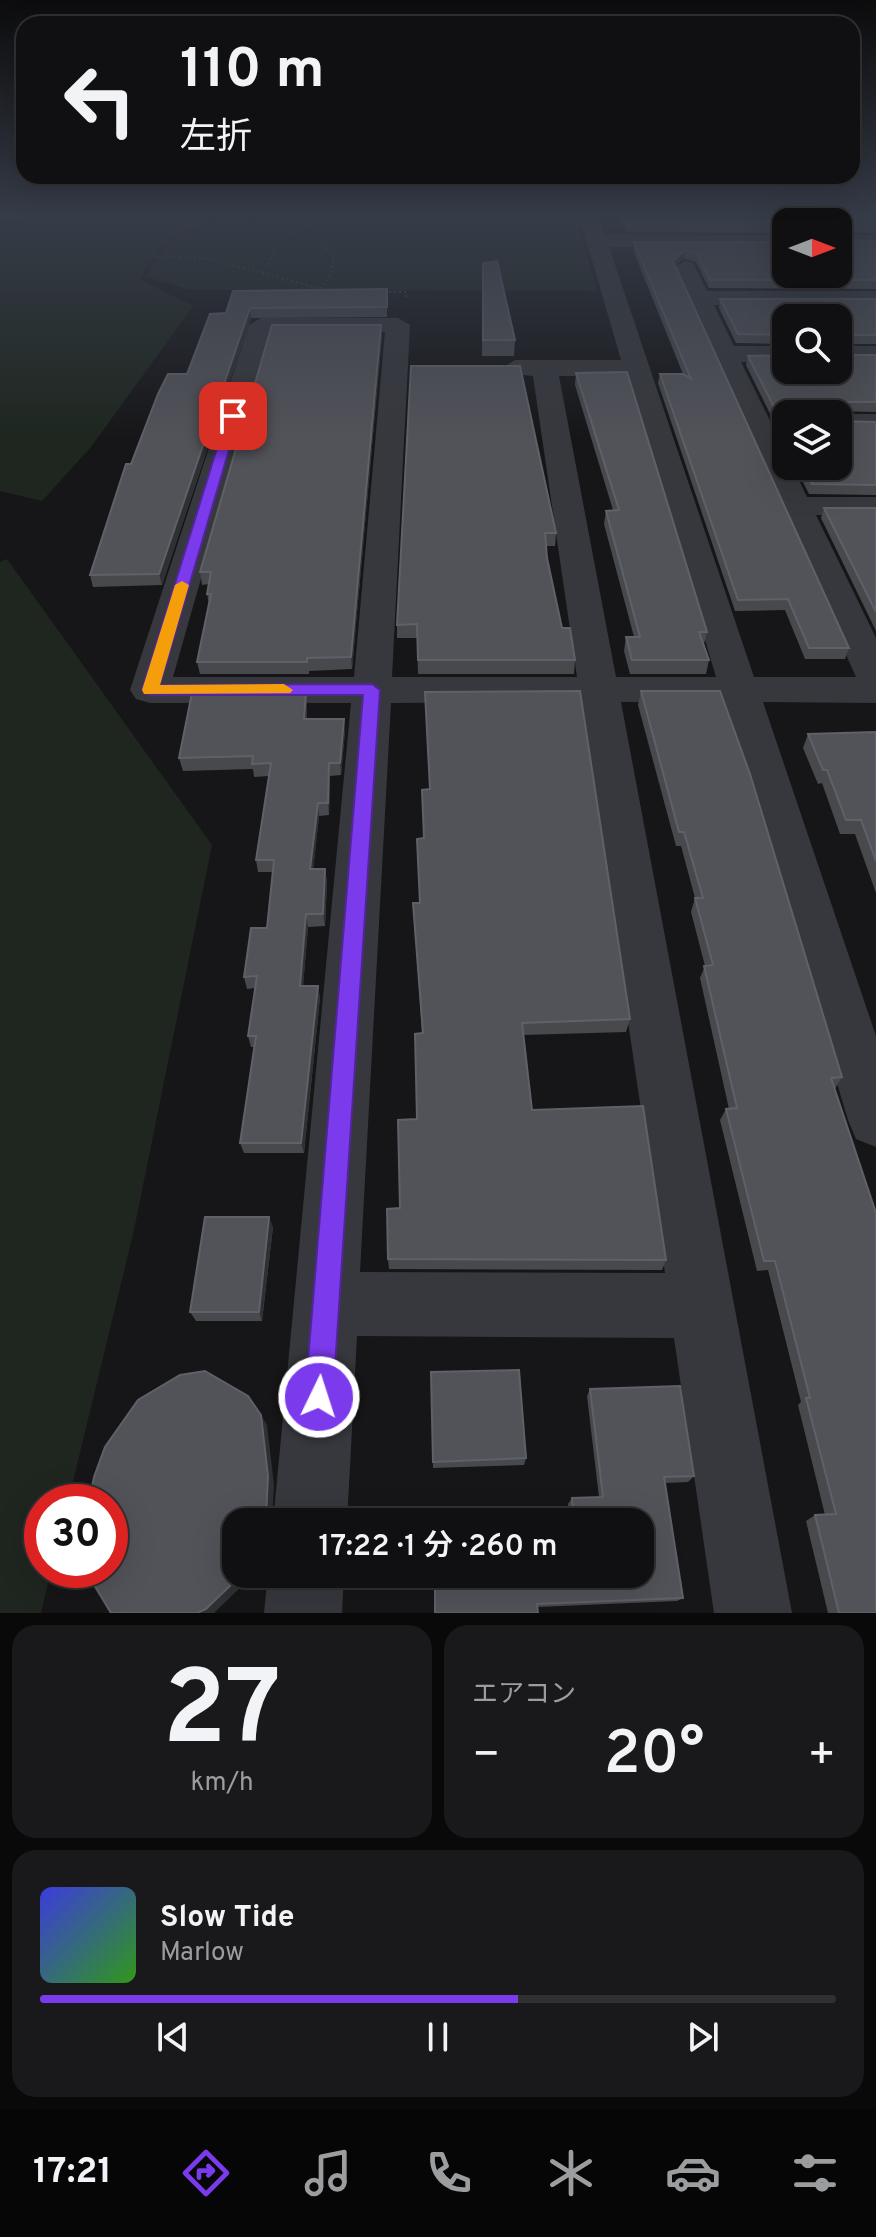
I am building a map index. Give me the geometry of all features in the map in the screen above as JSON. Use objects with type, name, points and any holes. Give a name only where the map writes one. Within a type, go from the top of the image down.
[{"type":"street","points":[[618,290],[636,368],[876,1120]]},
{"type":"street","points":[[693,290],[725,354],[771,422],[796,506],[862,616],[876,678]]},
{"type":"street","points":[[698,298],[876,298]]},
{"type":"street","points":[[311,1508],[372,690],[411,367],[398,325],[261,325],[150,690],[372,690],[598,690],[738,689],[876,690]]},
{"type":"street","points":[[725,354],[772,354]]},
{"type":"street","points":[[852,354],[876,354]]},
{"type":"street","points":[[485,367],[636,368]]},
{"type":"street","points":[[545,368],[753,1613]]},
{"type":"street","points":[[852,422],[876,422]]},
{"type":"street","points":[[796,506],[876,506]]},
{"type":"street","points":[[326,1304],[702,1306]]},
{"type":"street","points":[[303,1613],[305,1588]]},
{"type":"path","points":[[317,290],[332,292]]},
{"type":"path","points":[[376,292],[406,292],[404,321],[398,325]]},
{"type":"shaded area","points":[[0,290],[162,290],[193,306],[91,447],[42,501],[0,491]]},
{"type":"shaded area","points":[[302,290],[598,290],[598,291]]},
{"type":"shaded area","points":[[7,559],[212,845],[134,1230],[72,1484],[24,1484],[24,1588],[47,1588],[41,1613],[0,1613],[0,562]]},
{"type":"building","points":[[387,290],[387,307],[250,308],[159,574],[90,575],[126,464],[131,464],[168,374],[187,374],[210,314],[226,313],[233,291]]},
{"type":"building","points":[[483,290],[504,290],[515,340],[483,340]]},
{"type":"building","points":[[654,290],[686,290],[849,648],[809,648],[788,599],[738,600],[660,374],[683,374],[691,379]]},
{"type":"building","points":[[720,299],[876,299],[876,335],[852,335],[852,304],[772,304],[772,335],[738,334]]},
{"type":"building","points":[[272,325],[381,325],[351,657],[307,658],[307,662],[197,662],[211,594],[207,594],[211,572],[200,572]]},
{"type":"building","points":[[772,355],[772,384],[852,384],[852,355],[876,355],[876,402],[772,400],[772,403],[748,356]]},
{"type":"building","points":[[411,366],[520,366],[556,533],[545,533],[547,558],[562,628],[570,628],[575,660],[418,660],[417,624],[397,625]]},
{"type":"building","points":[[627,372],[707,632],[699,632],[709,660],[632,660],[626,637],[640,637],[606,511],[619,510],[576,373]]},
{"type":"building","points":[[852,421],[876,422],[876,485],[812,484],[810,480],[852,480]]},
{"type":"building","points":[[824,508],[876,508],[876,612]]},
{"type":"building","points":[[580,691],[630,1019],[522,1023],[532,1110],[643,1106],[666,1260],[388,1259],[387,1209],[400,1208],[398,1120],[417,1119],[415,1034],[423,1033],[413,903],[420,903],[417,839],[424,838],[422,790],[430,789],[425,692]]},
{"type":"building","points":[[641,691],[720,691],[750,774],[842,1077],[831,1078],[876,1213],[876,1613],[839,1613],[815,1515],[836,1514],[775,1261],[764,1261],[726,1109],[737,1108],[704,966],[713,965],[695,898],[703,898],[684,832],[679,832]]},
{"type":"building","points":[[192,693],[306,693],[304,719],[344,719],[340,763],[329,763],[328,803],[318,803],[310,869],[325,869],[323,914],[306,914],[300,986],[318,986],[301,1143],[240,1143],[256,1036],[248,1036],[257,976],[244,977],[251,928],[267,928],[274,860],[256,860],[271,763],[252,764],[253,756],[179,758]]},
{"type":"building","points":[[876,732],[876,861],[861,820],[846,820],[827,770],[823,770],[808,734]]},
{"type":"building","points":[[205,1217],[269,1217],[259,1312],[190,1312]]},
{"type":"building","points":[[519,1370],[526,1458],[433,1462],[431,1372]]},
{"type":"building","points":[[205,1371],[248,1396],[261,1415],[268,1476],[266,1508],[222,1508],[222,1588],[228,1588],[206,1609],[197,1613],[111,1613],[96,1588],[128,1588],[128,1484],[93,1484],[94,1477],[105,1447],[138,1400],[180,1375]]},
{"type":"building","points":[[680,1386],[694,1476],[664,1477],[683,1598],[537,1604],[538,1613],[435,1613],[435,1588],[654,1588],[654,1508],[573,1508],[572,1498],[603,1497],[590,1389]]},
{"type":"slow traffic","points":[[182,585],[150,690],[284,690]]},
{"type":"route","points":[[233,416],[150,690],[372,690],[319,1397]]}]
